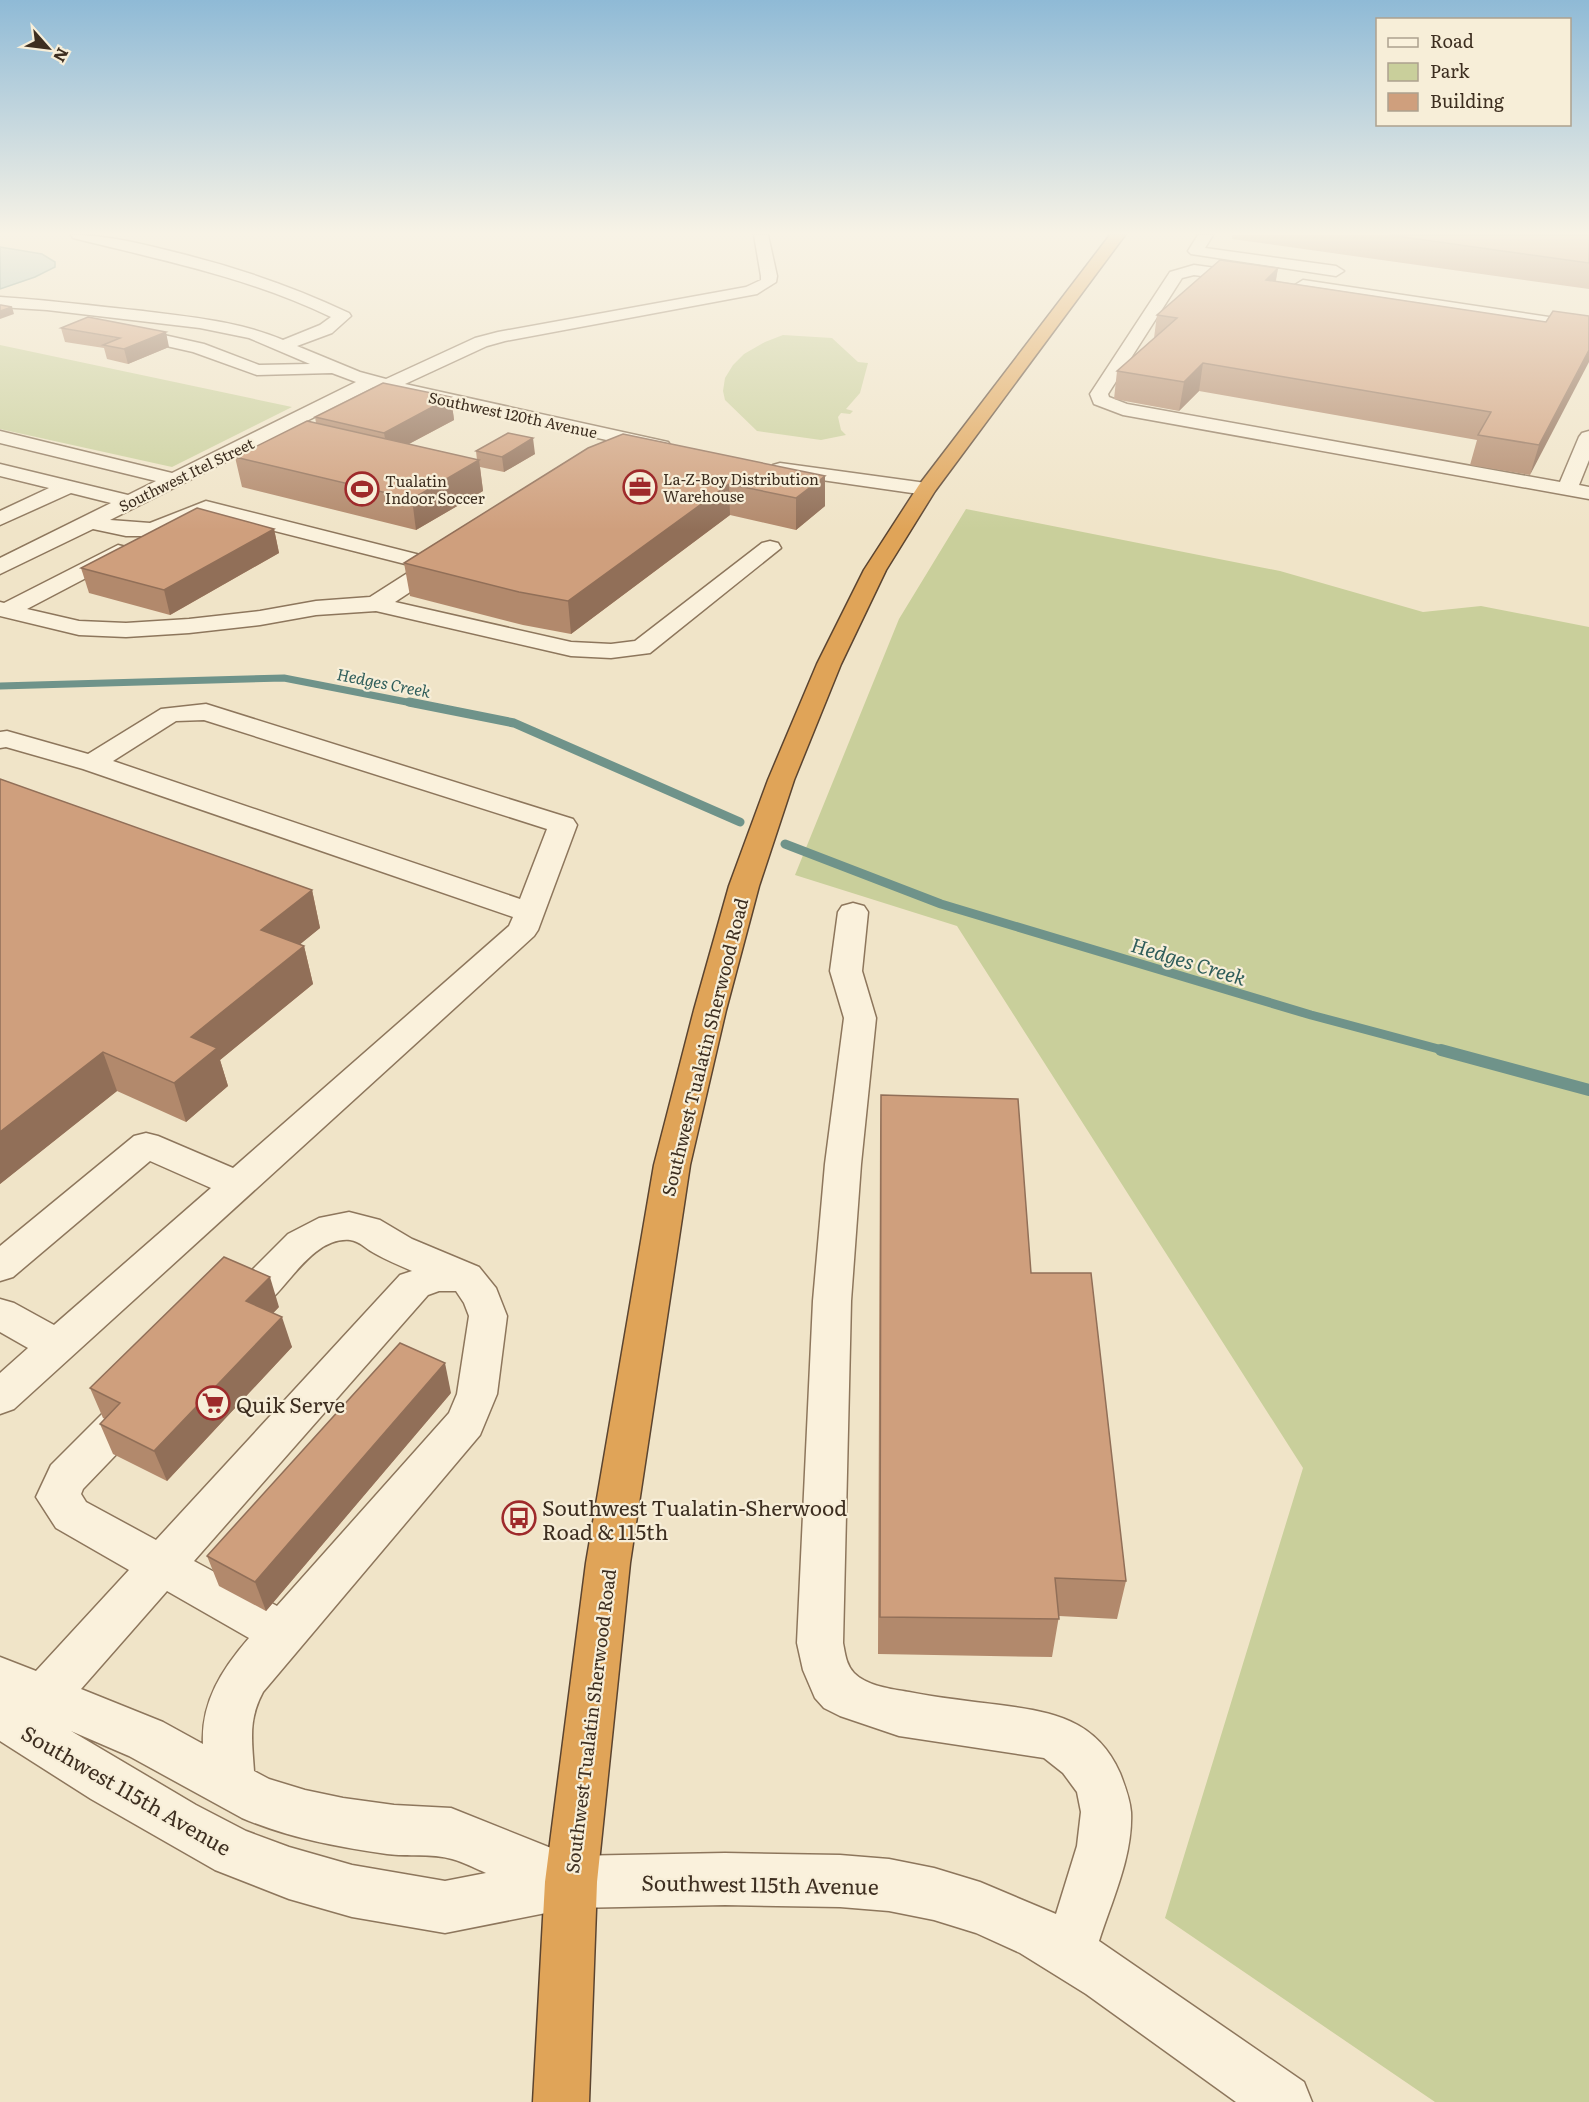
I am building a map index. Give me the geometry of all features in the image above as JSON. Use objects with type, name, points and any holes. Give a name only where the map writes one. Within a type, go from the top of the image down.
[{"type":"highway","name":"Southwest Tualatin Sherwood Road","points":[[561,2102],[571,1882],[608,1563],[672,1165],[707,1021],[744,886],[785,769],[829,664],[875,570],[926,489],[1044,333]]},
{"type":"street","points":[[137,333],[198,348],[257,370],[333,368]]},
{"type":"street","name":"Southwest 120th Avenue","points":[[250,333],[333,368],[380,383],[682,450]]},
{"type":"street","points":[[282,346],[315,333]]},
{"type":"street","name":"Southwest Itel Street","points":[[0,567],[175,480],[380,383],[460,351],[520,333]]},
{"type":"street","points":[[1138,333],[1099,394],[1100,400],[1123,409],[1589,493]]},
{"type":"street","points":[[0,437],[175,480]]},
{"type":"street","points":[[1567,489],[1589,437]]},
{"type":"street","points":[[602,459],[632,440]]},
{"type":"street","points":[[756,465],[926,489]]},
{"type":"street","points":[[0,470],[130,502]]},
{"type":"street","points":[[0,519],[68,487]]},
{"type":"street","points":[[92,522],[127,531],[144,532],[163,528],[206,507],[434,565]]},
{"type":"street","points":[[376,604],[464,546]]},
{"type":"street","points":[[4,610],[79,628],[126,630],[189,626],[260,618],[316,608],[376,604],[571,649],[611,651],[642,648],[770,548]]},
{"type":"street","points":[[4,610],[118,552]]},
{"type":"street","points":[[0,1397],[522,930],[563,825],[206,712],[170,714],[92,763]]},
{"type":"street","points":[[0,740],[7,739],[92,763],[529,912]]},
{"type":"street","points":[[853,912],[846,971],[860,1018],[843,1164],[832,1301],[820,1643],[825,1670],[839,1691],[863,1703],[891,1711],[1050,1736],[1077,1752],[1098,1780],[1106,1810],[1105,1838],[1069,1952]]},
{"type":"street","points":[[0,1268],[146,1145],[238,1185]]},
{"type":"street","points":[[230,1785],[227,1733],[230,1706],[246,1676],[465,1423],[477,1394],[488,1316],[482,1298],[466,1277],[389,1245],[368,1231],[348,1225],[333,1227],[296,1246],[251,1294]]},
{"type":"street","points":[[15,1703],[160,1565],[414,1285],[437,1276],[466,1277]]},
{"type":"street","points":[[0,1314],[57,1346]]},
{"type":"street","points":[[118,1425],[66,1478],[58,1497],[70,1515],[283,1633]]},
{"type":"street","name":"Southwest 115th Avenue","points":[[15,1703],[178,1823],[233,1852],[300,1876],[352,1891],[445,1906],[571,1882],[725,1879],[840,1881],[889,1885],[934,1894],[980,1908],[1039,1934],[1069,1952],[1284,2102]]},
{"type":"street","name":"Southwest 115th Avenue","points":[[15,1703],[146,1739],[260,1801],[305,1815],[394,1830],[451,1833],[571,1882]]},
{"type":"green space","points":[[783,335],[832,338],[858,362],[868,363],[860,393],[846,409],[853,411],[850,414],[841,413],[838,417],[841,430],[846,435],[821,440],[757,431],[725,400],[723,391],[725,378],[733,365],[744,354]]},
{"type":"green space","points":[[0,345],[292,407],[172,467],[0,429]]},
{"type":"green space","points":[[966,509],[1280,571],[1423,612],[1481,606],[1589,627],[1589,2102],[1435,2102],[1165,1918],[1303,1468],[957,926],[795,875],[899,619]]},
{"type":"building","points":[[91,333],[163,333],[124,349],[103,345],[120,338]]},
{"type":"building","points":[[1160,333],[1589,333],[1589,350],[1539,445],[1478,435],[1491,412],[1203,363],[1184,382],[1117,371]]},
{"type":"building","points":[[383,383],[451,397],[384,433],[315,417]]},
{"type":"building","points":[[307,421],[479,460],[412,499],[235,457]]},
{"type":"building","points":[[508,433],[533,438],[502,457],[476,451]]},
{"type":"building","points":[[623,434],[825,476],[796,498],[729,484],[568,601],[519,592],[404,563],[588,448]]},
{"type":"building","points":[[197,508],[274,529],[164,590],[81,568]]},
{"type":"building","points":[[0,779],[312,890],[261,930],[304,946],[191,1037],[217,1048],[174,1083],[103,1052],[0,1132]]},
{"type":"building","points":[[881,1095],[1018,1099],[1031,1273],[1091,1273],[1126,1581],[1055,1578],[1059,1619],[880,1617]]},
{"type":"building","points":[[224,1257],[270,1277],[246,1301],[282,1317],[154,1451],[100,1424],[120,1403],[90,1388]]},
{"type":"building","points":[[400,1343],[445,1363],[255,1582],[207,1556]]},
{"type":"waterway","name":"Hedges Creek","points":[[0,686],[284,678],[417,704]]},
{"type":"waterway","name":"Hedges Creek","points":[[409,702],[514,723],[740,822]]},
{"type":"waterway","name":"Hedges Creek","points":[[785,844],[941,904],[1311,1015],[1446,1051]]},
{"type":"waterway","name":"Hedges Creek","points":[[1441,1050],[1589,1090]]},
{"type":"place","name":"La-Z-Boy Distribution Warehouse","points":[[640,487]]},
{"type":"place","name":"Tualatin Indoor Soccer","points":[[362,489]]},
{"type":"place","name":"Quik Serve","points":[[213,1403]]},
{"type":"place","name":"Southwest Tualatin-Sherwood Road & 115th","points":[[519,1518]]}]
